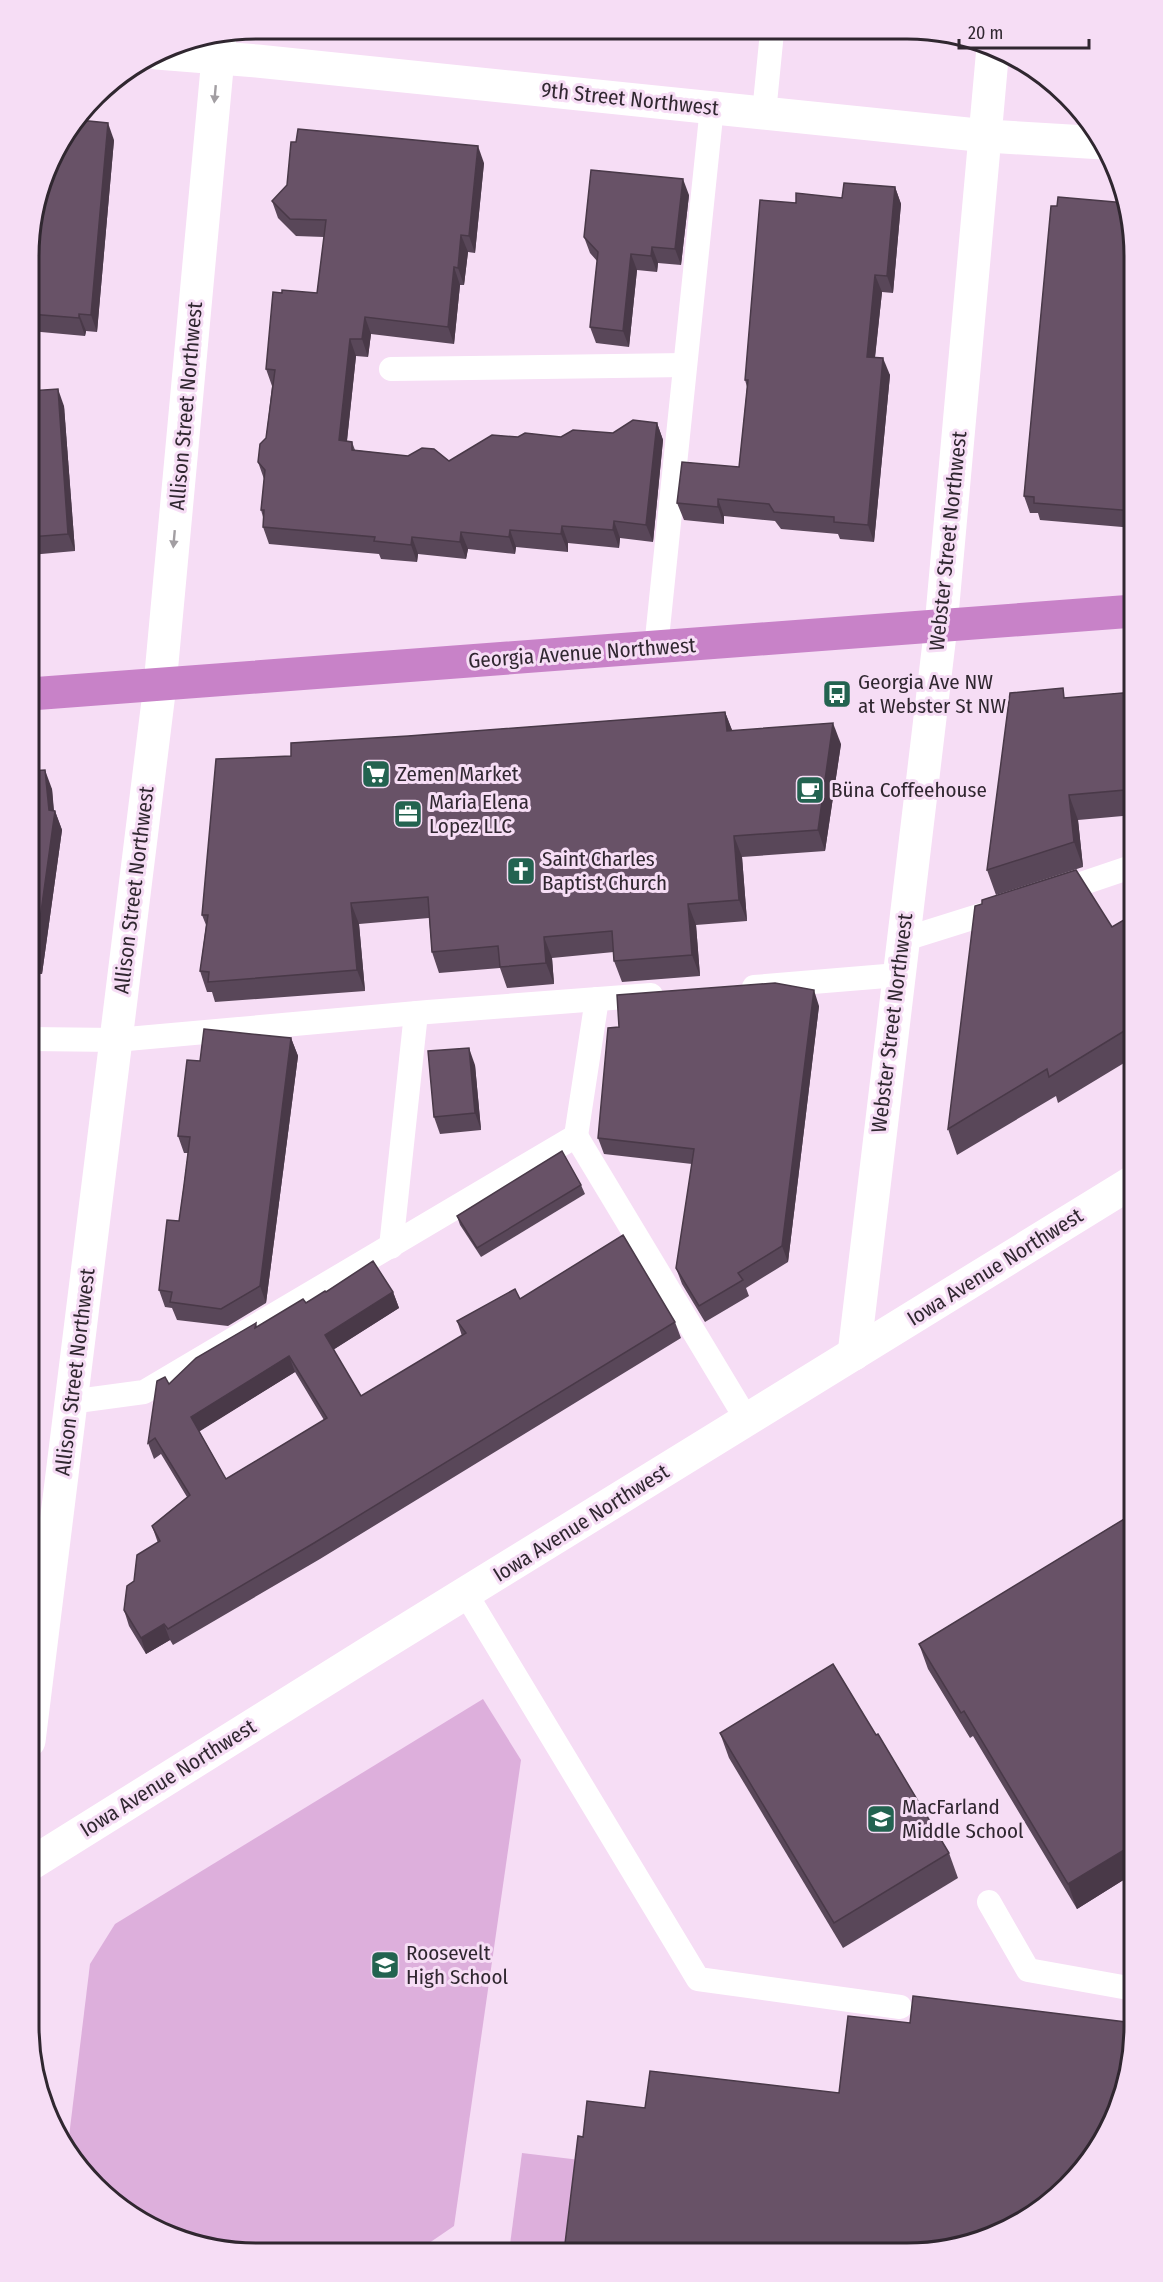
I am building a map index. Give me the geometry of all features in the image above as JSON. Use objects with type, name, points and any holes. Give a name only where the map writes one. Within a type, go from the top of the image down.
[{"type":"highway","name":"Georgia Avenue Northwest","points":[[39,693],[1124,612]]},
{"type":"street","name":"9th Street Northwest","points":[[189,50],[219,47],[764,113],[987,136],[1091,142]]},
{"type":"street","name":"Allison Street Northwest","points":[[39,1658],[160,686],[219,47]]},
{"type":"street","name":"Webster Street Northwest","points":[[854,1354],[941,626],[992,57]]},
{"type":"street","name":"Iowa Avenue Northwest","points":[[39,1859],[1124,1187]]},
{"type":"lane","points":[[764,113],[771,39]]},
{"type":"lane","points":[[656,648],[712,107]]},
{"type":"lane","points":[[391,369],[685,365]]},
{"type":"lane","points":[[902,940],[1124,869]]},
{"type":"lane","points":[[736,988],[898,975]]},
{"type":"lane","points":[[39,1039],[116,1040],[416,1013],[678,993]]},
{"type":"lane","points":[[597,999],[576,1136],[747,1420]]},
{"type":"lane","points":[[391,1246],[416,1013]]},
{"type":"lane","points":[[70,1402],[144,1392],[576,1136]]},
{"type":"lane","points":[[466,1594],[698,1979],[900,2007]]},
{"type":"lane","points":[[989,1902],[1028,1970],[1124,1987]]},
{"type":"shaded area","points":[[483,1699],[521,1760],[454,2226],[429,2243],[242,2243],[200,2236],[160,2221],[113,2189],[93,2169],[69,2136],[90,1964],[115,1924]]},
{"type":"shaded area","points":[[522,2153],[580,2160],[569,2243],[510,2243]]},
{"type":"building","points":[[87,121],[108,123],[91,315],[79,314],[79,318],[39,315],[39,242],[46,200],[61,160]]},
{"type":"building","points":[[298,129],[478,146],[469,236],[461,235],[458,268],[454,267],[448,327],[365,317],[362,339],[350,339],[339,440],[352,442],[352,450],[408,456],[422,448],[434,449],[449,461],[492,435],[518,437],[525,433],[561,437],[573,430],[613,433],[633,420],[657,423],[646,525],[614,521],[613,530],[562,526],[561,534],[510,530],[509,537],[461,532],[460,542],[412,537],[411,545],[374,541],[375,537],[263,527],[264,510],[261,510],[265,470],[258,462],[260,444],[266,438],[275,370],[266,369],[273,292],[282,293],[282,290],[317,293],[326,220],[290,219],[272,201],[287,185],[291,142],[296,142]]},
{"type":"building","points":[[591,170],[683,179],[675,249],[652,247],[651,256],[631,254],[623,331],[590,327],[598,252],[584,237]]},
{"type":"building","points":[[844,183],[895,187],[887,276],[875,275],[867,357],[883,358],[868,525],[834,522],[834,517],[774,512],[769,504],[718,499],[718,507],[677,503],[682,462],[739,467],[748,380],[745,380],[760,200],[796,203],[796,193],[842,198]]},
{"type":"building","points":[[1058,197],[1117,202],[1124,242],[1124,510],[1034,503],[1034,497],[1024,496],[1051,206],[1057,206]]},
{"type":"building","points":[[58,389],[68,534],[39,536],[39,390]]},
{"type":"building","points":[[1063,688],[1064,698],[1124,693],[1124,790],[1069,795],[1074,842],[987,870],[1010,693]]},
{"type":"building","points":[[725,712],[727,731],[833,723],[818,830],[734,836],[739,900],[688,904],[692,955],[614,961],[612,931],[544,937],[546,963],[500,967],[498,946],[432,952],[428,897],[351,903],[357,970],[208,982],[209,972],[200,971],[208,915],[202,915],[216,759],[291,756],[291,743]]},
{"type":"building","points":[[39,770],[45,770],[49,810],[55,811],[39,926]]},
{"type":"building","points":[[1076,870],[1112,927],[1124,920],[1124,1031],[1049,1077],[1047,1069],[948,1129],[975,906],[982,904],[982,900]]},
{"type":"building","points":[[775,983],[814,990],[782,1246],[738,1273],[743,1280],[699,1306],[676,1268],[694,1149],[598,1138],[608,1028],[619,1027],[617,995]]},
{"type":"building","points":[[204,1029],[291,1038],[260,1286],[221,1309],[170,1302],[172,1292],[159,1290],[167,1220],[179,1221],[190,1137],[178,1136],[187,1060],[200,1061]]},
{"type":"building","points":[[469,1048],[475,1113],[434,1117],[428,1051]]},
{"type":"building","points":[[562,1151],[581,1185],[477,1248],[457,1216]]},
{"type":"building","points":[[623,1235],[675,1322],[314,1543],[168,1629],[164,1624],[141,1638],[124,1610],[127,1586],[134,1581],[137,1555],[160,1541],[152,1526],[190,1495],[155,1438],[148,1443],[157,1381],[165,1377],[169,1384],[196,1358],[256,1323],[255,1328],[303,1299],[306,1303],[373,1261],[393,1292],[325,1335],[361,1396],[466,1333],[457,1321],[515,1289],[520,1299]],"holes":[[[289,1356],[327,1418],[226,1479],[191,1417]]]},
{"type":"building","points":[[1124,1519],[1124,1850],[1068,1884],[964,1711],[961,1713],[919,1644]]},
{"type":"building","points":[[833,1664],[949,1853],[834,1923],[720,1733]]},
{"type":"building","points":[[913,1996],[1124,2022],[1124,2040],[1117,2082],[1102,2122],[1070,2169],[1050,2189],[1016,2214],[963,2236],[921,2243],[565,2243],[578,2136],[583,2137],[587,2101],[645,2108],[650,2071],[839,2093],[848,2016],[910,2023]]},
{"type":"place","name":"Georgia Ave NW at Webster St NW","points":[[837,694]]},
{"type":"place","name":"Zemen Market","points":[[376,774]]},
{"type":"place","name":"Büna Coffeehouse","points":[[810,790]]},
{"type":"place","name":"Maria Elena Lopez LLC","points":[[408,814]]},
{"type":"place","name":"Saint Charles Baptist Church","points":[[521,871]]},
{"type":"place","name":"MacFarland Middle School","points":[[881,1819]]},
{"type":"place","name":"Roosevelt High School","points":[[385,1965]]}]
